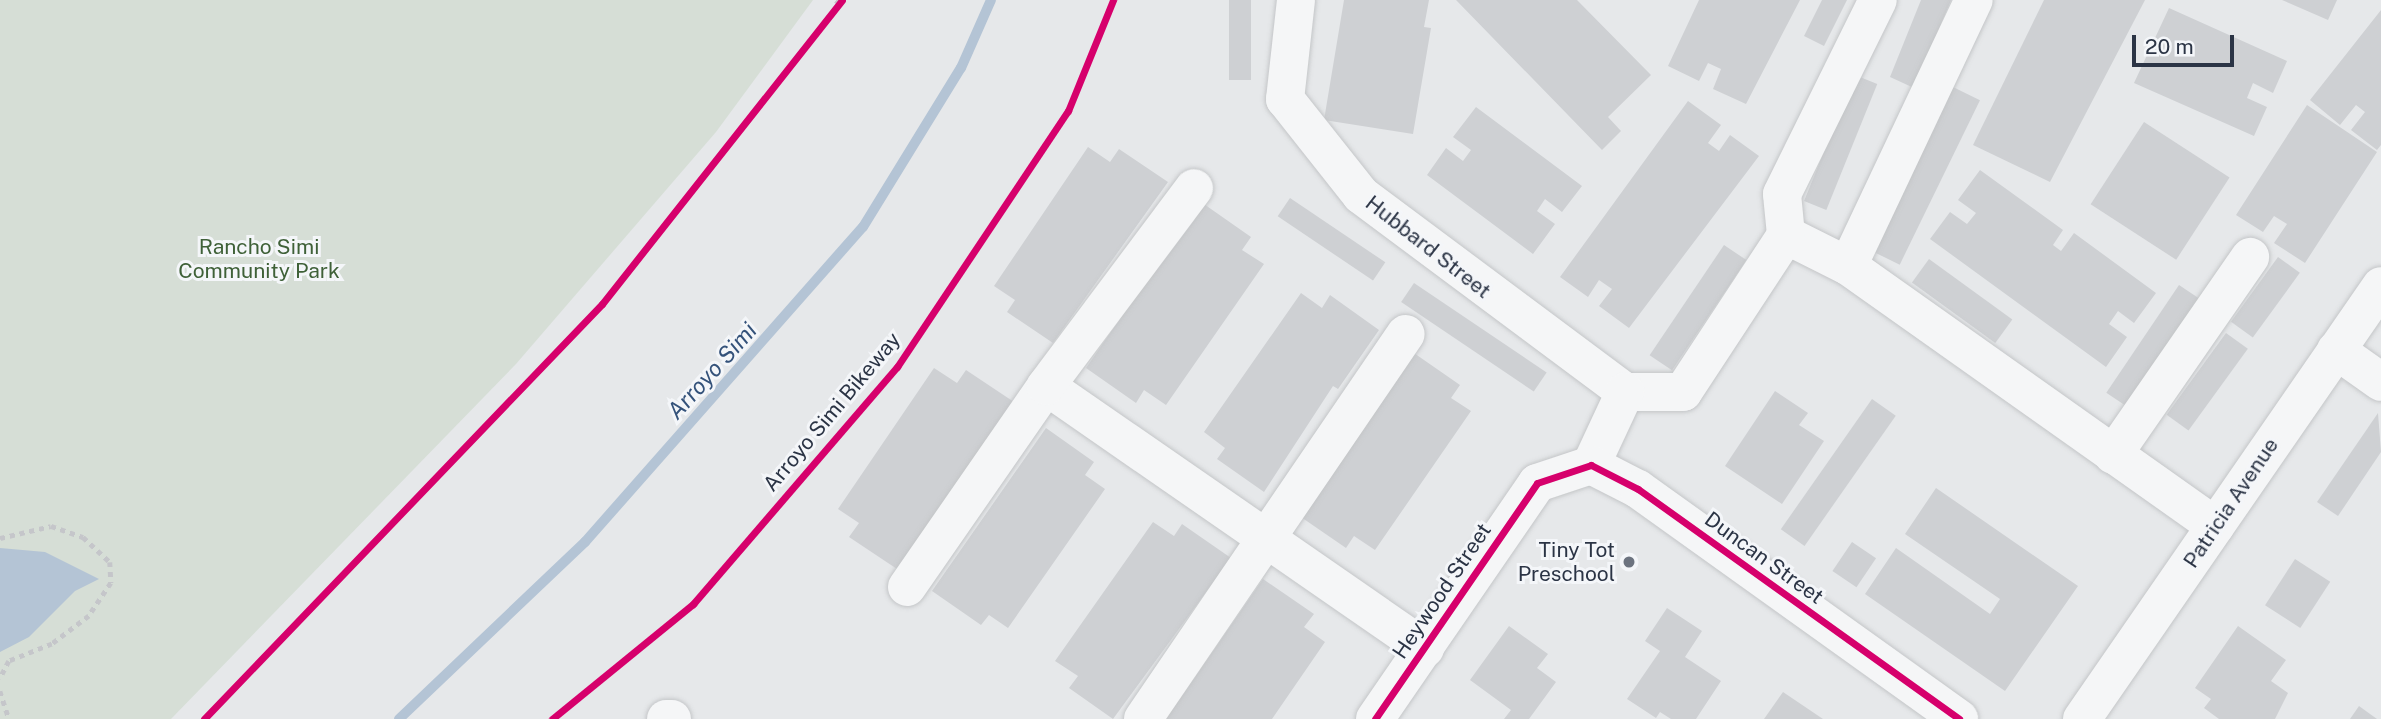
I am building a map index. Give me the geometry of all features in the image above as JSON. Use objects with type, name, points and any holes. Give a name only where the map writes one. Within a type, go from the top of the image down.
[{"type":"street","name":"Hubbard Street","points":[[1296,0],[1285,99],[1362,195],[1572,355],[1625,392]]},
{"type":"street","points":[[1591,465],[1625,392],[1683,392],[1786,236],[1782,194],[1878,0]]},
{"type":"street","points":[[1847,266],[1974,0]]},
{"type":"street","points":[[908,587],[1046,386],[1194,188]]},
{"type":"street","points":[[1786,236],[1847,266],[2215,527]]},
{"type":"street","points":[[2113,455],[2250,257]]},
{"type":"street","name":"Patricia Avenue","points":[[2082,719],[2381,286]]},
{"type":"street","points":[[1143,719],[1406,334]]},
{"type":"street","points":[[2336,350],[2381,382]]},
{"type":"street","points":[[1046,386],[1425,648]]},
{"type":"street","name":"Heywood Street","points":[[1375,719],[1537,483],[1591,465]]},
{"type":"street","name":"Duncan Street","points":[[1591,465],[1637,489],[1959,719]]},
{"type":"street","points":[[666,719],[673,719]]},
{"type":"path","points":[[831,14],[839,1]]},
{"type":"path","points":[[0,538],[51,526],[83,537],[110,562],[111,583],[89,617],[52,644],[9,660],[0,679]]},
{"type":"path","points":[[0,691],[9,719]]},
{"type":"green space","name":"Rancho Simi Community Park","points":[[0,0],[813,0],[716,132],[516,364],[171,719],[0,719]]},
{"type":"water","points":[[0,548],[45,552],[99,579],[75,591],[29,637],[0,652]]},
{"type":"building","points":[[1229,0],[1251,0],[1251,80],[1229,80]]},
{"type":"building","points":[[1344,0],[1429,0],[1424,27],[1431,28],[1413,134],[1324,120]]},
{"type":"building","points":[[1456,0],[1577,0],[1651,75],[1608,117],[1621,131],[1602,150]]},
{"type":"building","points":[[1699,0],[1800,0],[1746,104],[1713,89],[1721,69],[1708,63],[1699,81],[1668,66]]},
{"type":"building","points":[[1822,0],[1847,0],[1824,46],[1804,36]]},
{"type":"building","points":[[1921,0],[1951,0],[1914,88],[1890,77]]},
{"type":"building","points":[[2044,0],[2145,0],[2050,182],[1973,145]]},
{"type":"building","points":[[2282,0],[2337,0],[2328,20]]},
{"type":"building","points":[[2169,8],[2287,61],[2273,93],[2253,83],[2247,98],[2267,107],[2254,136],[2134,83]]},
{"type":"building","points":[[2381,10],[2381,145],[2377,150],[2351,130],[2365,112],[2356,105],[2340,125],[2310,100]]},
{"type":"building","points":[[1855,75],[1877,84],[1826,210],[1804,201]]},
{"type":"building","points":[[1953,87],[1980,100],[1900,265],[1873,251]]},
{"type":"building","points":[[1688,101],[1721,125],[1708,143],[1719,151],[1730,135],[1759,156],[1629,328],[1599,306],[1612,289],[1599,280],[1588,297],[1560,277]]},
{"type":"building","points":[[2307,105],[2377,152],[2305,263],[2274,243],[2287,224],[2274,216],[2263,232],[2236,215]]},
{"type":"building","points":[[1476,107],[1582,186],[1562,212],[1545,199],[1537,211],[1555,224],[1533,254],[1427,175],[1446,148],[1463,161],[1471,150],[1453,137]]},
{"type":"building","points":[[2144,122],[2230,178],[2176,260],[2091,204]]},
{"type":"building","points":[[1088,147],[1110,162],[1119,149],[1168,182],[1053,343],[1007,312],[1015,300],[994,286]]},
{"type":"building","points":[[1980,170],[2063,230],[2053,245],[2061,251],[2074,233],[2156,293],[2134,323],[2118,311],[2109,324],[2127,337],[2106,367],[1930,239],[1950,212],[1967,224],[1976,213],[1958,200]]},
{"type":"building","points":[[1290,198],[1385,262],[1373,281],[1278,216]]},
{"type":"building","points":[[1201,202],[1251,237],[1242,250],[1264,264],[1166,405],[1144,390],[1136,403],[1086,368]]},
{"type":"building","points":[[1724,245],[1746,260],[1672,370],[1650,355]]},
{"type":"building","points":[[2278,257],[2300,273],[2253,338],[2231,322]]},
{"type":"building","points":[[1929,259],[2012,320],[1995,343],[1912,282]]},
{"type":"building","points":[[1414,283],[1547,372],[1534,392],[1401,302]]},
{"type":"building","points":[[2179,285],[2201,300],[2129,408],[2106,393]]},
{"type":"building","points":[[1301,293],[1322,308],[1330,295],[1379,330],[1338,389],[1333,386],[1264,492],[1217,459],[1225,448],[1204,432]]},
{"type":"building","points":[[2226,333],[2248,349],[2188,431],[2167,415]]},
{"type":"building","points":[[1411,351],[1460,385],[1451,398],[1471,411],[1375,550],[1354,536],[1346,548],[1298,515]]},
{"type":"building","points":[[934,368],[957,383],[966,370],[1017,404],[900,571],[849,537],[859,523],[838,509]]},
{"type":"building","points":[[1775,391],[1808,413],[1799,425],[1824,441],[1782,504],[1725,466]]},
{"type":"building","points":[[1872,399],[1896,416],[1805,546],[1781,529]]},
{"type":"building","points":[[2378,413],[2381,452],[2338,516],[2317,502]]},
{"type":"building","points":[[1046,428],[1094,462],[1085,475],[1105,489],[1008,628],[989,615],[981,625],[932,591]]},
{"type":"building","points":[[1936,488],[2078,586],[2005,691],[1865,594],[1896,548],[1990,614],[2000,599],[1905,534]]},
{"type":"building","points":[[1153,522],[1174,536],[1182,524],[1231,558],[1113,719],[1069,688],[1078,676],[1055,661]]},
{"type":"building","points":[[1852,542],[1876,558],[1856,587],[1832,571]]},
{"type":"building","points":[[2295,559],[2330,582],[2300,628],[2265,605]]},
{"type":"building","points":[[1263,579],[1314,614],[1304,627],[1325,642],[1272,719],[1166,719]]},
{"type":"building","points":[[1667,608],[1702,631],[1685,657],[1721,681],[1696,719],[1671,719],[1660,712],[1656,718],[1627,699],[1660,651],[1645,641]]},
{"type":"building","points":[[1509,626],[1548,654],[1537,668],[1556,682],[1529,719],[1504,719],[1511,710],[1470,680]]},
{"type":"building","points":[[2238,626],[2286,660],[2271,681],[2288,693],[2275,719],[2219,719],[2204,708],[2211,699],[2195,688]]},
{"type":"building","points":[[1783,692],[1823,719],[1764,719]]},
{"type":"building","points":[[2359,706],[2377,719],[2350,719]]},
{"type":"waterway","name":"Arroyo Simi","points":[[399,719],[585,542],[863,227],[961,68],[991,0]]},
{"type":"cycle path","points":[[204,719],[602,304],[842,0]]},
{"type":"cycle path","name":"Arroyo Simi Bikeway","points":[[552,719],[693,604],[897,367],[1068,111],[1113,0]]},
{"type":"cycle path","points":[[1375,719],[1537,483],[1591,465],[1638,489],[1959,719]]},
{"type":"place","name":"Tiny Tot Preschool","points":[[1629,562]]}]
